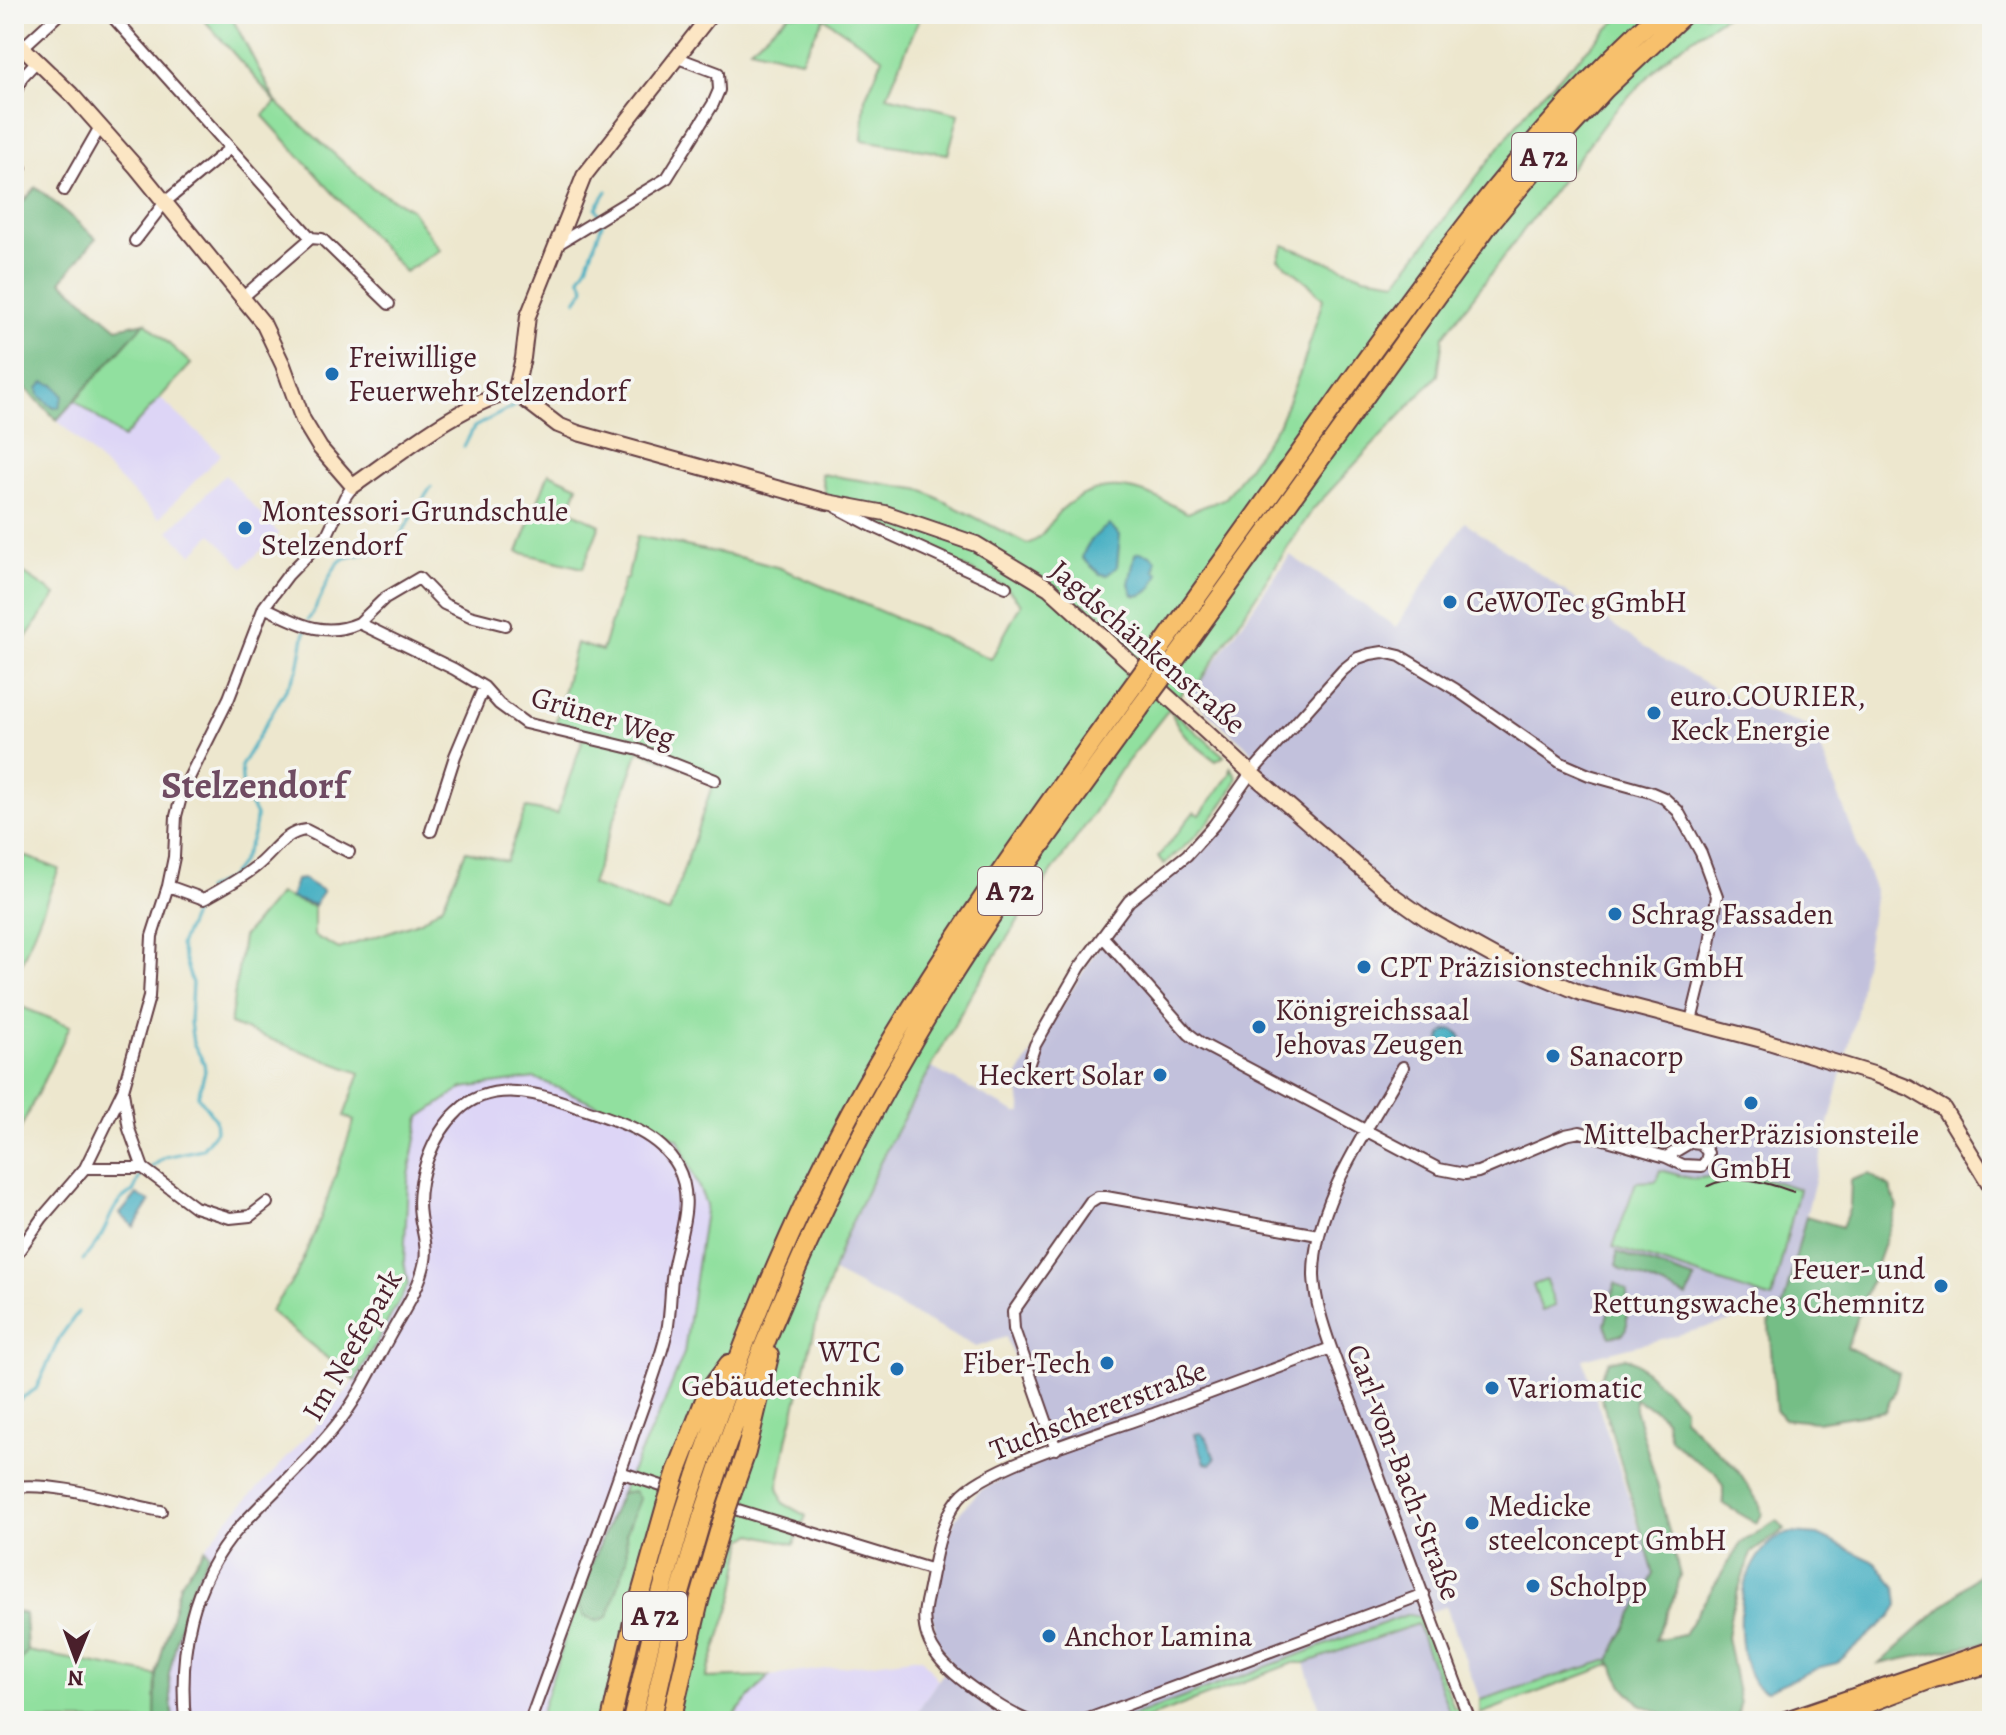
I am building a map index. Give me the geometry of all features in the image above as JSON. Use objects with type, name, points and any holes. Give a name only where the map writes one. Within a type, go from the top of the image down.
[{"type":"highway","name":"A 72","points":[[632,1721],[657,1608],[705,1480],[743,1346],[814,1185],[877,1065],[932,973],[992,885],[1400,346],[1414,311],[1472,215],[1544,128],[1658,14]]},
{"type":"highway","name":"A 72","points":[[1165,658],[1384,336],[1414,311],[1605,89],[1684,14]]},
{"type":"highway","name":"A 72","points":[[705,1480],[798,1262],[839,1175],[890,1079],[946,986],[1036,854],[1132,703]]},
{"type":"highway","points":[[671,1721],[699,1601],[746,1452],[766,1364],[795,1288],[798,1262]]},
{"type":"highway","points":[[611,1721],[636,1610],[677,1471],[708,1392],[743,1346]]},
{"type":"highway","name":"A 72","points":[[651,1721],[679,1597],[693,1516]]},
{"type":"main road","points":[[18,43],[100,127],[263,323],[283,365],[303,420],[320,448],[353,486],[458,415],[502,394],[515,392],[528,316],[584,176],[711,14]]},
{"type":"main road","name":"Jagdschänkenstraße","points":[[515,392],[558,425],[578,433],[827,502],[885,513],[976,544],[1049,588],[1251,773],[1387,891],[1428,920],[1472,946],[1581,993],[1849,1066],[1921,1094],[1943,1108],[1992,1188]]},
{"type":"main road","points":[[1783,1721],[1992,1650]]},
{"type":"main road","points":[[1823,1721],[1934,1679],[1992,1664]]},
{"type":"street","points":[[18,43],[59,14]]},
{"type":"street","points":[[110,14],[311,238],[322,239],[389,304]]},
{"type":"street","points":[[556,246],[667,178],[719,90],[718,73],[678,58]]},
{"type":"street","points":[[14,96],[22,77],[37,61]]},
{"type":"street","points":[[64,190],[100,127]]},
{"type":"street","points":[[135,241],[165,202],[229,149]]},
{"type":"street","points":[[243,297],[311,238]]},
{"type":"street","points":[[14,1258],[42,1218],[85,1168],[123,1090],[146,1011],[152,936],[168,886],[174,857],[176,816],[183,790],[229,698],[264,607],[288,575],[327,535],[353,486]]},
{"type":"street","name":"Jagdschänkenstraße","points":[[827,502],[874,527],[1006,587]]},
{"type":"street","points":[[264,607],[293,621],[324,630],[342,631],[359,623],[398,589],[419,578],[444,604],[470,616],[505,625]]},
{"type":"street","name":"Grüner Weg","points":[[359,623],[411,646],[484,687],[499,704],[525,723],[639,750],[715,780]]},
{"type":"street","name":"Jagdschänkenstraße","points":[[1028,1066],[1035,1045],[1080,967],[1129,901],[1196,845],[1251,773],[1343,670],[1358,658],[1383,652],[1400,656],[1419,667],[1561,763],[1664,798],[1678,811],[1711,876],[1717,896],[1710,944],[1691,1021]]},
{"type":"street","points":[[431,831],[455,756],[484,687]]},
{"type":"street","points":[[168,886],[204,899],[256,867],[297,831],[306,830],[349,852]]},
{"type":"street","points":[[1103,937],[1189,1034],[1202,1044],[1439,1169],[1465,1174],[1478,1172],[1565,1135],[1580,1132],[1666,1157]]},
{"type":"street","name":"Carl-von-Bach-Straße","points":[[1403,1067],[1331,1199],[1318,1235],[1314,1275],[1318,1308],[1331,1348],[1470,1721]]},
{"type":"street","points":[[123,1090],[129,1129],[143,1168],[195,1207],[230,1218],[250,1216],[267,1203]]},
{"type":"street","name":"Im Neefepark","points":[[185,1721],[182,1670],[185,1646],[206,1578],[217,1557],[240,1528],[311,1456],[337,1424],[380,1353],[423,1269],[427,1255],[420,1210],[423,1176],[443,1129],[456,1112],[469,1102],[501,1092],[537,1093],[637,1130],[667,1152],[681,1176],[687,1199],[673,1270],[666,1333],[620,1472],[530,1721]]},
{"type":"street","points":[[85,1168],[143,1168]]},
{"type":"street","points":[[1056,1449],[1014,1329],[1013,1312],[1090,1202],[1106,1197],[1318,1235]]},
{"type":"street","name":"Tuchschererstraße","points":[[1029,1721],[998,1705],[955,1676],[936,1656],[925,1626],[924,1608],[942,1532],[959,1497],[990,1475],[1331,1348]]},
{"type":"street","points":[[620,1472],[933,1570]]},
{"type":"street","points":[[14,1487],[29,1485],[54,1489],[161,1511]]},
{"type":"street","points":[[1083,1721],[1424,1594]]},
{"type":"shaded area","points":[[160,398],[221,454],[159,518],[57,420],[75,400],[123,438]]},
{"type":"shaded area","points":[[225,475],[279,534],[243,567],[212,534],[192,554],[169,531]]},
{"type":"shaded area","points":[[1465,522],[1658,656],[1735,700],[1813,728],[1875,891],[1857,1012],[1783,1308],[1583,1359],[1654,1574],[1609,1660],[1480,1700],[1446,1606],[1140,1721],[911,1721],[950,1662],[936,1639],[932,1610],[949,1534],[956,1517],[980,1490],[1051,1457],[1006,1337],[976,1347],[833,1272],[843,1241],[930,1067],[1016,1113],[1022,1113],[1017,1077],[1093,956],[1133,904],[1191,857],[1217,830],[1240,797],[1253,788],[1255,754],[1190,697],[1290,555],[1396,627]]},
{"type":"shaded area","points":[[535,1078],[678,1139],[706,1204],[684,1353],[664,1403],[612,1512],[578,1598],[538,1721],[173,1721],[169,1674],[186,1599],[209,1554],[205,1548],[355,1381],[408,1285],[404,1261],[408,1181],[420,1117],[463,1088]]},
{"type":"shaded area","points":[[1417,1623],[1453,1721],[1324,1721],[1305,1663]]},
{"type":"shaded area","points":[[921,1657],[938,1680],[911,1721],[734,1721],[735,1715],[769,1676]]},
{"type":"green space","points":[[199,14],[230,14],[276,102]]},
{"type":"green space","points":[[790,14],[921,14],[887,96],[959,114],[948,154],[862,140],[865,98],[883,58],[824,18],[801,60],[750,48]]},
{"type":"green space","points":[[1623,14],[1728,14],[1674,51],[1613,112],[1443,337],[1438,375],[1313,509],[1195,689],[1189,684],[1120,771],[969,998],[884,1154],[843,1241],[818,1316],[778,1487],[783,1503],[806,1516],[794,1544],[753,1534],[744,1540],[734,1595],[706,1678],[769,1676],[735,1714],[734,1721],[538,1721],[578,1598],[612,1512],[664,1403],[684,1353],[706,1204],[678,1139],[535,1078],[463,1088],[420,1117],[408,1181],[404,1261],[408,1285],[355,1381],[270,1311],[295,1277],[320,1220],[354,1121],[344,1116],[360,1073],[230,1024],[243,937],[279,894],[314,907],[314,936],[339,949],[421,921],[443,905],[466,851],[506,861],[526,808],[557,814],[584,736],[554,729],[576,643],[602,651],[624,580],[627,579],[637,536],[780,568],[991,659],[1021,604],[1006,587],[827,502],[821,474],[922,490],[1027,544],[1043,534],[1061,510],[1092,491],[1124,488],[1139,491],[1187,513],[1226,498],[1279,423],[1303,365],[1323,299],[1278,259],[1284,245],[1364,276],[1397,281],[1533,103]],"holes":[[[639,750],[714,780],[669,913],[591,885]]]},
{"type":"green space","points":[[276,102],[371,187],[411,209],[440,250],[405,272],[263,116]]},
{"type":"green space","points":[[36,187],[96,238],[61,281],[117,328],[145,322],[57,420],[14,377],[14,212]]},
{"type":"green space","points":[[145,322],[191,364],[123,438],[75,400]]},
{"type":"green space","points":[[549,473],[578,486],[569,510],[600,525],[583,568],[518,552]]},
{"type":"green space","points":[[14,567],[56,595],[24,640],[14,634]]},
{"type":"green space","points":[[1171,710],[1224,756],[1216,761],[1195,745],[1178,726]]},
{"type":"green space","points":[[1231,767],[1237,777],[1217,813],[1164,864],[1158,857],[1194,812],[1200,815],[1230,774]]},
{"type":"green space","points":[[14,852],[59,869],[14,982]]},
{"type":"green space","points":[[14,1004],[70,1026],[14,1142]]},
{"type":"green space","points":[[1660,1170],[1693,1179],[1750,1174],[1799,1189],[1772,1299],[1613,1247],[1636,1182],[1656,1181]]},
{"type":"green space","points":[[1869,1174],[1890,1187],[1897,1207],[1847,1347],[1899,1373],[1894,1393],[1885,1411],[1816,1422],[1784,1419],[1776,1410],[1769,1325],[1771,1310],[1783,1307],[1806,1216],[1842,1227],[1850,1207],[1851,1180]]},
{"type":"green space","points":[[1617,1252],[1695,1279],[1687,1297],[1623,1270],[1617,1265]]},
{"type":"green space","points":[[1546,1280],[1555,1306],[1542,1311],[1533,1285]]},
{"type":"green space","points":[[1615,1283],[1627,1290],[1627,1328],[1623,1334],[1610,1336],[1605,1325]]},
{"type":"green space","points":[[1626,1357],[1637,1363],[1683,1407],[1683,1418],[1736,1468],[1760,1505],[1762,1515],[1756,1523],[1723,1504],[1723,1486],[1715,1472],[1670,1439],[1665,1419],[1653,1408],[1635,1399],[1635,1409],[1680,1576],[1655,1640],[1684,1634],[1741,1543],[1777,1520],[1785,1529],[1751,1553],[1731,1612],[1727,1637],[1740,1704],[1736,1721],[1671,1721],[1671,1717],[1640,1704],[1624,1687],[1609,1660],[1654,1574],[1600,1393],[1600,1378],[1609,1361]]},
{"type":"green space","points":[[634,1491],[640,1499],[626,1533],[627,1559],[608,1617],[597,1621],[583,1616],[578,1598],[621,1493]]},
{"type":"green space","points":[[205,1548],[209,1554],[186,1599],[169,1674],[173,1721],[155,1721],[156,1675],[180,1584]]},
{"type":"green space","points":[[1992,1562],[1992,1641],[1879,1664]]},
{"type":"green space","points":[[14,1611],[25,1614],[27,1651],[14,1671]]},
{"type":"green space","points":[[1409,1614],[1417,1616],[1422,1623],[1454,1708],[1460,1707],[1464,1721],[1453,1721],[1417,1624],[1305,1663],[1293,1663],[1140,1721],[1120,1721]]},
{"type":"green space","points":[[27,1651],[156,1675],[155,1721],[14,1721],[14,1671]]},
{"type":"green space","points":[[1609,1660],[1612,1664],[1480,1714],[1480,1700]]},
{"type":"water","points":[[44,382],[55,385],[63,396],[59,407],[52,407],[39,395],[38,388]]},
{"type":"water","points":[[1109,525],[1120,535],[1117,567],[1107,575],[1100,574],[1082,558],[1092,539]]},
{"type":"water","points":[[1139,552],[1156,560],[1155,571],[1159,573],[1150,590],[1143,595],[1133,595],[1129,584],[1135,554]]},
{"type":"water","points":[[303,879],[323,891],[315,905],[290,898],[296,880]]},
{"type":"water","points":[[1451,1030],[1459,1033],[1462,1041],[1459,1049],[1451,1052],[1443,1049],[1440,1041],[1443,1033]]},
{"type":"water","points":[[137,1194],[150,1202],[134,1227],[120,1214]]},
{"type":"water","points":[[1201,1433],[1215,1459],[1211,1464],[1205,1463],[1195,1434]]},
{"type":"water","points":[[1791,1533],[1818,1535],[1875,1562],[1896,1587],[1898,1605],[1891,1616],[1837,1663],[1820,1667],[1766,1691],[1756,1686],[1745,1660],[1741,1625],[1743,1592],[1749,1573],[1763,1551],[1776,1539]]},
{"type":"waterway","points":[[600,215],[596,208],[607,191]]},
{"type":"waterway","points":[[576,301],[585,288],[580,277],[603,221]]},
{"type":"waterway","points":[[464,447],[474,427],[518,404]]},
{"type":"waterway","points":[[401,534],[431,487]]},
{"type":"waterway","points":[[308,620],[338,563],[393,545]]},
{"type":"waterway","points":[[205,890],[233,873],[251,840],[256,815],[243,792],[241,766],[298,669],[305,631]]},
{"type":"waterway","points":[[152,1167],[165,1157],[202,1149],[216,1131],[215,1119],[198,1096],[205,1071],[193,1043],[190,1022],[192,983],[180,945],[197,905]]},
{"type":"waterway","points":[[83,1260],[120,1201],[133,1192],[140,1176]]},
{"type":"waterway","points":[[14,1403],[36,1389],[60,1337],[78,1312]]},
{"type":"tram line","points":[[1708,1186],[1741,1179],[1794,1192]]},
{"type":"place","name":"Freiwillige Feuerwehr Stelzendorf","points":[[332,374]]},
{"type":"place","name":"Montessori-Grundschule Stelzendorf","points":[[245,528]]},
{"type":"place","name":"CeWOTec gGmbH","points":[[1450,602]]},
{"type":"place","name":"euro.COURIER, Keck Energie","points":[[1654,713]]},
{"type":"place","name":"Schrag Fassaden","points":[[1615,914]]},
{"type":"place","name":"CPT Präzisionstechnik GmbH","points":[[1364,967]]},
{"type":"place","name":"Königreichssaal Jehovas Zeugen","points":[[1259,1027]]},
{"type":"place","name":"Sanacorp","points":[[1553,1056]]},
{"type":"place","name":"Heckert Solar","points":[[1160,1075]]},
{"type":"place","name":"MittelbacherPräzisionsteile GmbH","points":[[1751,1103]]},
{"type":"place","name":"Feuer- und Rettungswache 3 Chemnitz","points":[[1941,1286]]},
{"type":"place","name":"Fiber-Tech","points":[[1107,1363]]},
{"type":"place","name":"WTC Gebäudetechnik","points":[[897,1369]]},
{"type":"place","name":"Variomatic","points":[[1492,1388]]},
{"type":"place","name":"Medicke steelconcept GmbH","points":[[1472,1523]]},
{"type":"place","name":"Scholpp","points":[[1533,1586]]},
{"type":"place","name":"Anchor Lamina","points":[[1049,1636]]},
{"type":"district","name":"Stelzendorf","points":[[254,785]]}]
